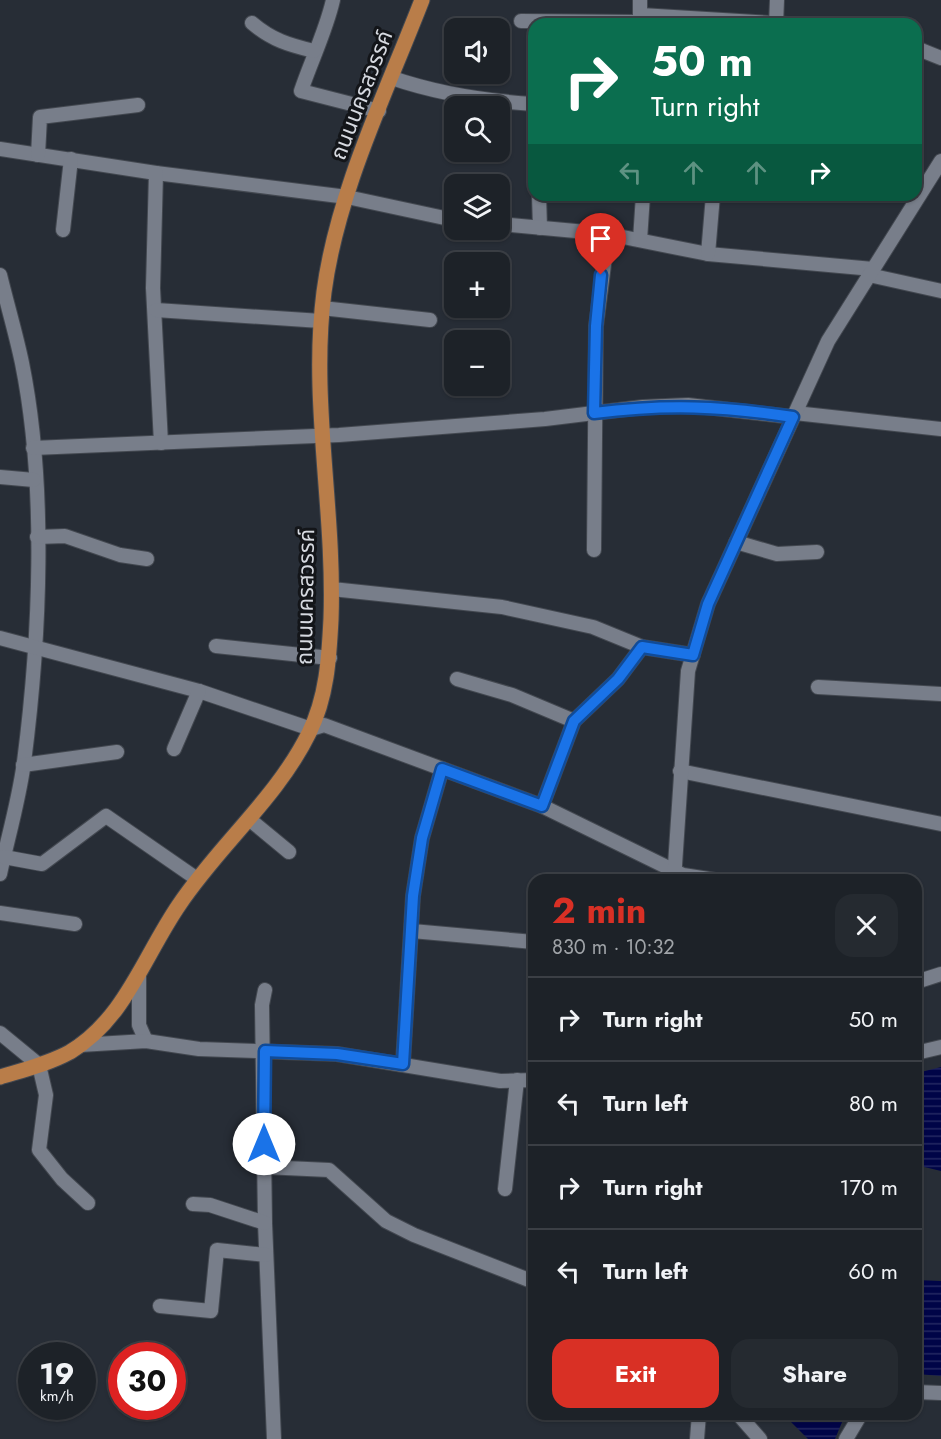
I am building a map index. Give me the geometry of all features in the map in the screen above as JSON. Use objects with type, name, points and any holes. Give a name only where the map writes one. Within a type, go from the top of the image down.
[{"type":"main road","name":"ถนนนครสวรรค์","points":[[0,1077],[39,1065],[80,1045],[107,1022],[140,972],[172,915],[197,879],[249,819],[296,756],[311,729],[322,695],[330,658],[332,589],[320,387],[322,315],[331,252],[347,197],[422,0]]},
{"type":"street","points":[[333,0],[301,91],[379,111]]},
{"type":"street","points":[[640,0],[640,18]]},
{"type":"street","points":[[776,18],[777,0]]},
{"type":"street","points":[[521,21],[528,21]]},
{"type":"street","points":[[252,23],[268,36],[284,44],[314,51]]},
{"type":"street","points":[[922,50],[941,58]]},
{"type":"street","points":[[392,78],[429,90],[470,98],[528,103]]},
{"type":"street","points":[[38,154],[40,117],[138,105]]},
{"type":"street","points":[[0,149],[156,173],[347,197],[444,218]]},
{"type":"street","points":[[63,230],[71,159]]},
{"type":"street","points":[[922,191],[941,161]]},
{"type":"street","points":[[156,173],[153,288],[156,310],[161,443]]},
{"type":"street","points":[[539,201],[540,228]]},
{"type":"street","points":[[640,240],[643,201]]},
{"type":"street","points":[[708,254],[712,201]]},
{"type":"street","points":[[0,638],[200,691],[311,729],[324,725],[542,806],[674,874],[688,671],[708,604],[828,341],[916,201]]},
{"type":"street","points":[[510,225],[608,234],[708,254],[871,272],[941,291]]},
{"type":"street","points":[[594,550],[596,326],[608,234]]},
{"type":"street","points":[[0,275],[22,364],[33,448],[37,537],[37,647],[23,765],[0,874]]},
{"type":"street","points":[[156,310],[430,320]]},
{"type":"street","points":[[33,448],[324,436],[546,419],[644,407],[688,405],[941,429]]},
{"type":"street","points":[[0,477],[34,480]]},
{"type":"street","points":[[37,537],[65,536],[120,555],[147,559]]},
{"type":"street","points":[[736,542],[777,554],[817,552]]},
{"type":"street","points":[[332,589],[502,607],[593,627],[642,647],[693,655]]},
{"type":"street","points":[[216,646],[330,658]]},
{"type":"street","points":[[542,806],[574,721],[618,679],[642,647]]},
{"type":"street","points":[[456,679],[512,695],[574,721]]},
{"type":"street","points":[[818,687],[941,694]]},
{"type":"street","points":[[174,749],[200,691]]},
{"type":"street","points":[[23,765],[117,753]]},
{"type":"street","points":[[403,1064],[413,896],[422,838],[442,769]]},
{"type":"street","points":[[680,771],[941,824]]},
{"type":"street","points":[[4,857],[42,864],[106,816],[197,879]]},
{"type":"street","points":[[249,819],[289,852]]},
{"type":"street","points":[[0,913],[75,924]]},
{"type":"street","points":[[411,932],[528,942]]},
{"type":"street","points":[[140,972],[139,1025],[146,1041]]},
{"type":"street","points":[[922,980],[941,974]]},
{"type":"street","points":[[265,990],[262,1005],[265,1051],[265,1224],[274,1439]]},
{"type":"street","points":[[0,1033],[39,1065],[45,1095],[39,1150],[62,1179],[88,1203]]},
{"type":"street","points":[[80,1045],[146,1041],[199,1048],[337,1054],[500,1081],[528,1080]]},
{"type":"street","points":[[922,1052],[941,1047]]},
{"type":"street","points":[[505,1189],[517,1080]]},
{"type":"street","points":[[264,1167],[329,1170],[386,1221],[414,1236],[528,1280]]},
{"type":"street","points":[[193,1204],[210,1204],[265,1224]]},
{"type":"street","points":[[160,1306],[211,1311],[217,1250],[266,1255]]},
{"type":"street","points":[[922,1392],[941,1393]]},
{"type":"street","points":[[697,1439],[699,1420]]},
{"type":"street","points":[[743,1420],[760,1439]]},
{"type":"street","points":[[846,1439],[857,1420]]},
{"type":"shaded area","points":[[941,1067],[941,1171],[922,1166],[922,1072]]},
{"type":"shaded area","points":[[922,1280],[941,1281],[941,1376],[922,1374]]},
{"type":"shaded area","points":[[789,1420],[843,1420],[835,1439],[808,1439]]},
{"type":"route","points":[[264,1144],[265,1051],[337,1054],[403,1064],[407,963],[413,896],[422,838],[442,769],[542,806],[574,721],[618,679],[642,647],[693,655],[708,604],[793,417],[688,405],[594,413],[596,326],[601,275]]}]
